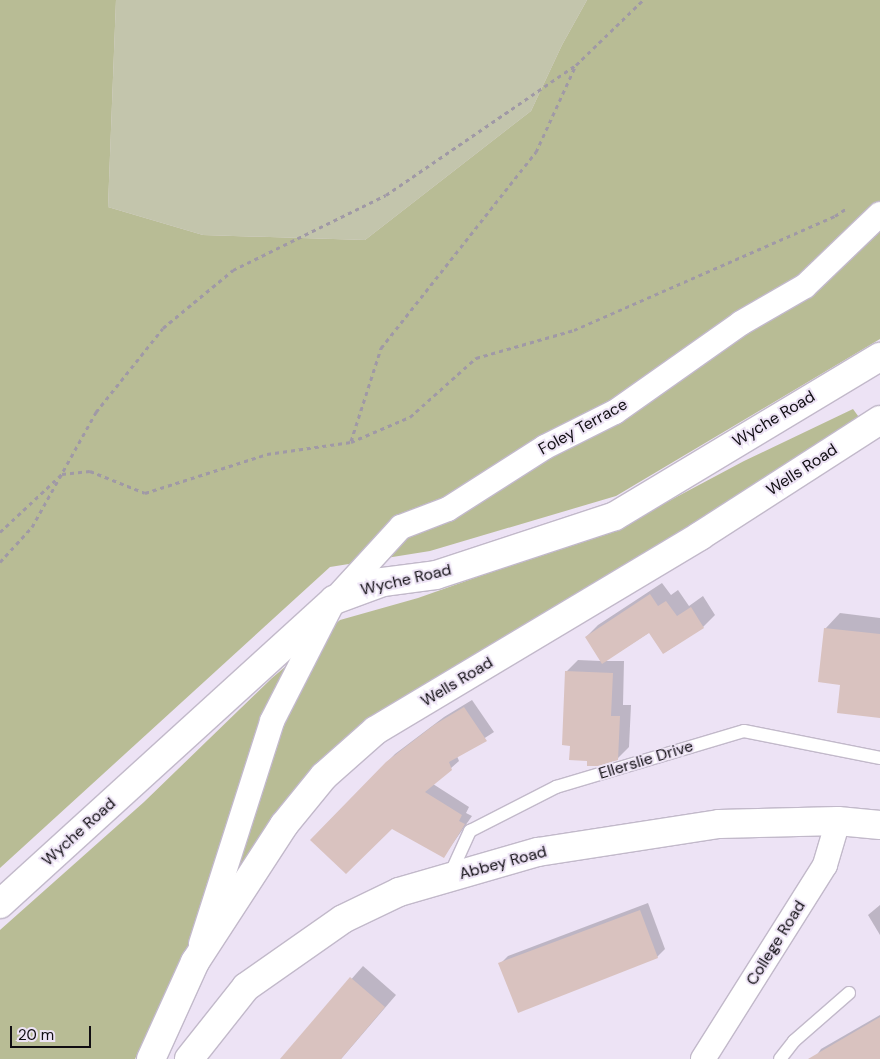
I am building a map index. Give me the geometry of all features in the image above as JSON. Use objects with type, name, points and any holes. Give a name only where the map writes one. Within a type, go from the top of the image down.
[{"type":"main road","name":"Wyche Road","points":[[0,904],[334,600],[383,582],[436,575],[614,516],[880,357]]},
{"type":"main road","name":"Wells Road","points":[[151,1059],[195,962],[284,825],[324,776],[376,730],[700,536],[880,420]]},
{"type":"main road","name":"Abbey Road","points":[[189,1059],[246,987],[290,953],[343,919],[399,892],[538,852],[719,824],[838,821],[880,825]]},
{"type":"street","name":"Foley Terrace","points":[[195,962],[272,722],[334,600],[401,527],[448,509],[545,447],[615,412],[741,323],[805,286],[880,214]]},
{"type":"street","name":"College Road","points":[[703,1059],[825,865],[838,821]]},
{"type":"lane","name":"Ellerslie Drive","points":[[449,877],[470,831],[556,787],[744,731],[880,758]]},
{"type":"lane","points":[[780,1059],[794,1041],[849,993]]},
{"type":"path","points":[[0,562],[32,527],[96,412],[163,328],[233,270],[386,195],[576,65],[643,0]]},
{"type":"path","points":[[351,442],[382,348],[536,152],[576,65]]},
{"type":"path","points":[[0,532],[62,474],[90,471],[145,493],[267,454],[351,442],[410,417],[476,358],[574,330],[835,216],[850,205]]},
{"type":"green space","points":[[0,0],[116,0],[108,207],[203,235],[365,240],[531,111],[562,45],[587,0],[880,0],[880,339],[616,496],[430,551],[330,567],[0,868]]},
{"type":"green space","points":[[116,0],[587,0],[562,45],[531,111],[365,240],[203,235],[108,207]]},
{"type":"green space","points":[[853,409],[861,420],[519,634],[389,706],[322,762],[262,833],[168,986],[135,1059],[0,1059],[0,930],[144,802],[272,678],[340,620],[418,598],[622,526],[744,461]]},
{"type":"building","points":[[650,594],[658,606],[666,601],[677,616],[691,607],[704,628],[663,654],[649,633],[602,664],[585,637]]},
{"type":"building","points":[[824,628],[880,634],[880,718],[837,713],[840,685],[818,682]]},
{"type":"building","points":[[565,671],[613,673],[611,716],[620,716],[618,760],[598,766],[587,766],[587,761],[569,760],[570,746],[562,745]]},
{"type":"building","points":[[464,707],[487,741],[449,762],[452,770],[425,792],[462,815],[459,821],[465,824],[444,858],[392,829],[346,874],[310,840],[386,762],[434,725]]},
{"type":"building","points":[[640,910],[658,958],[518,1013],[498,963]]},
{"type":"building","points":[[350,977],[385,1007],[341,1059],[280,1059]]},
{"type":"building","points":[[880,1017],[880,1059],[808,1059]]}]
